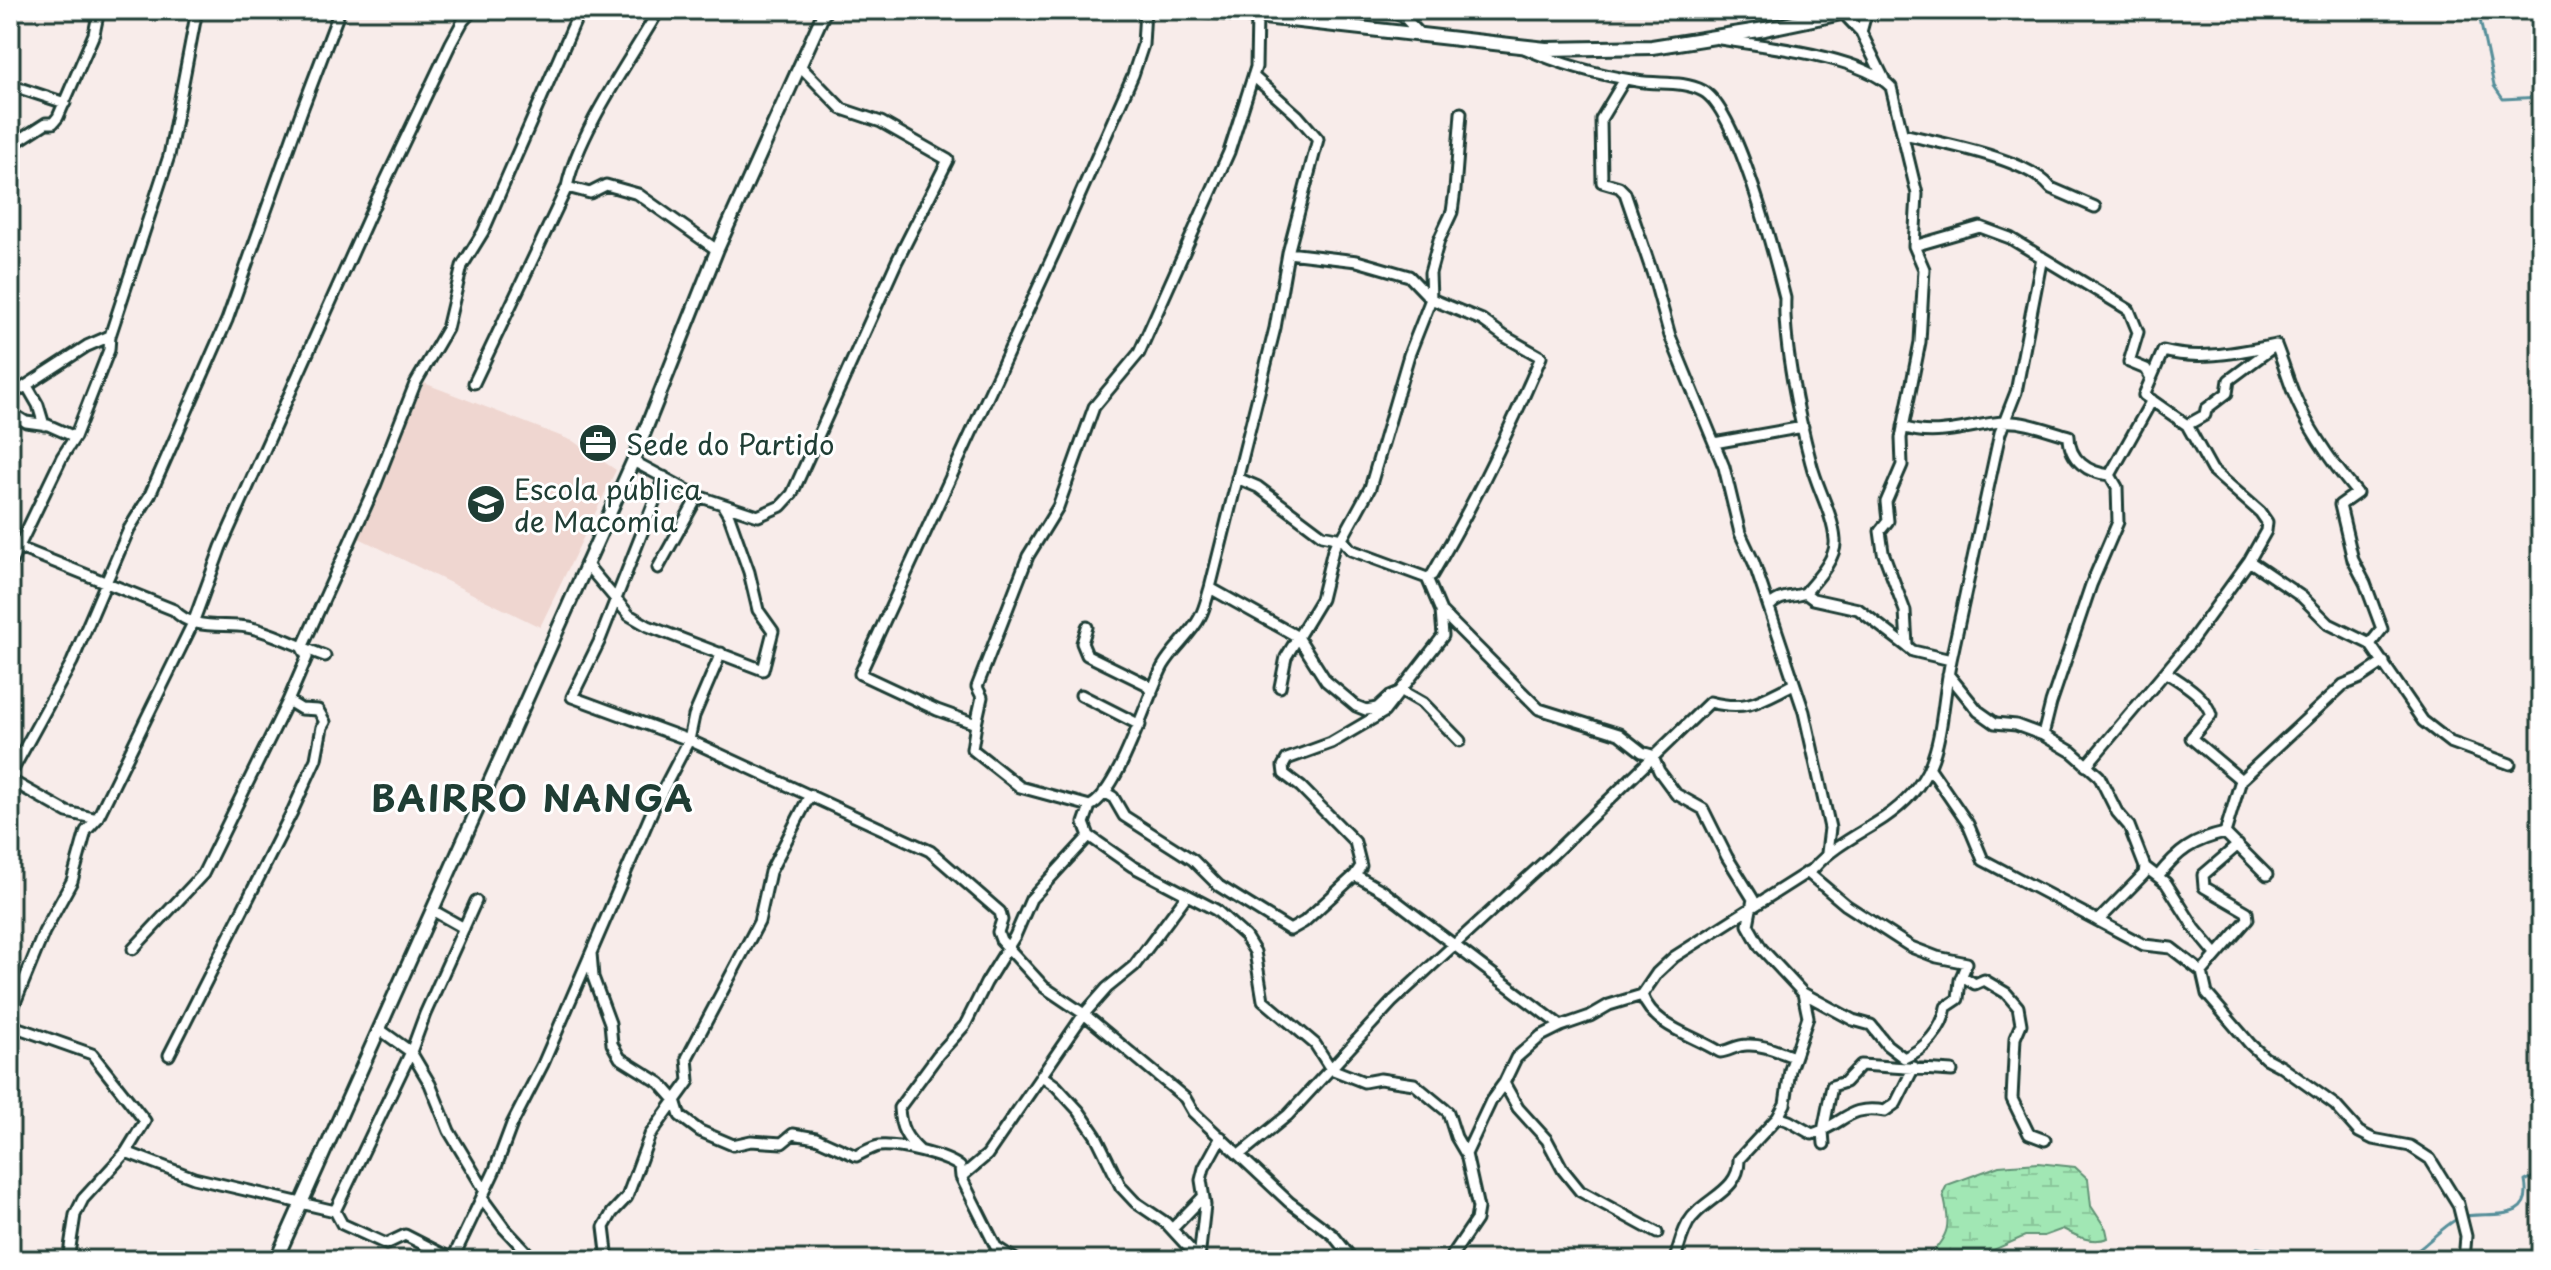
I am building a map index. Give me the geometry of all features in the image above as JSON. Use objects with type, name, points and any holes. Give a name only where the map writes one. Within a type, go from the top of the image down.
[{"type":"main road","points":[[1202,10],[1546,49],[1652,47],[1713,38],[1801,16],[1850,11]]},
{"type":"street","points":[[10,146],[46,123],[53,123],[65,103],[94,34],[99,10]]},
{"type":"street","points":[[10,565],[14,546],[75,437],[109,350],[110,336],[169,156],[197,10]]},
{"type":"street","points":[[97,819],[57,807],[10,778],[72,662],[129,529],[150,495],[227,320],[340,10]]},
{"type":"street","points":[[10,1015],[44,932],[72,881],[86,831],[97,819],[193,623],[221,547],[375,203],[451,43],[473,10]]},
{"type":"street","points":[[302,648],[375,486],[415,384],[447,329],[462,266],[483,232],[580,10]]},
{"type":"street","points":[[474,383],[567,187],[571,169],[594,121],[659,10]]},
{"type":"street","points":[[276,1260],[633,461],[717,250],[825,10]]},
{"type":"street","points":[[976,724],[937,710],[860,674],[1133,75],[1143,45],[1145,10]]},
{"type":"street","points":[[1384,10],[1403,16],[1420,34]]},
{"type":"street","points":[[1861,32],[1867,10]]},
{"type":"street","points":[[1850,11],[1891,87],[1917,194],[1914,246],[1924,269],[1920,342],[1903,427],[1902,465],[1886,502],[1888,521],[1880,531],[1883,552],[1905,611],[1907,645]]},
{"type":"street","points":[[1090,806],[1020,787],[972,749],[982,697],[977,687],[1028,556],[1058,507],[1094,407],[1139,353],[1229,152],[1256,67],[1257,15]]},
{"type":"street","points":[[1713,38],[1804,52],[1884,79]]},
{"type":"street","points":[[1515,45],[1625,79],[1681,83],[1705,91],[1739,146],[1785,298],[1784,319],[1803,427],[1811,464],[1836,542],[1831,557],[1805,593],[1783,597],[1773,601],[1769,607]]},
{"type":"street","points":[[633,461],[698,496],[758,516],[781,506],[792,494],[897,261],[948,160],[881,122],[842,109],[800,66]]},
{"type":"street","points":[[1253,76],[1297,115],[1318,139],[1288,253],[1275,328],[1200,618],[1163,665],[1140,725],[1104,792],[1090,806],[1084,823],[1089,836],[1132,866],[1216,910],[1245,936],[1255,952],[1263,1000],[1315,1044],[1331,1069],[1364,1082],[1380,1079],[1414,1084],[1448,1112],[1456,1137],[1466,1154],[1478,1208],[1476,1220],[1449,1260]]},
{"type":"street","points":[[1625,79],[1618,86],[1601,119],[1602,182],[1619,187],[1625,193],[1670,336],[1724,467],[1740,533],[1804,712],[1830,828],[1827,853]]},
{"type":"street","points":[[10,85],[65,103]]},
{"type":"street","points":[[1280,687],[1286,657],[1321,599],[1336,543],[1342,539],[1370,488],[1419,324],[1431,299],[1430,273],[1439,240],[1452,212],[1461,113]]},
{"type":"street","points":[[1903,134],[1986,155],[2021,168],[2051,188],[2095,207]]},
{"type":"street","points":[[567,187],[590,193],[606,185],[638,194],[717,250]]},
{"type":"street","points":[[1914,246],[1980,227],[2010,238],[2129,310],[2138,332],[2129,362],[2146,369],[2151,378]]},
{"type":"street","points":[[1288,253],[1357,261],[1409,276],[1431,299],[1482,320],[1541,357],[1510,430],[1467,516],[1432,575],[1427,578]]},
{"type":"street","points":[[1466,1154],[1516,1058],[1541,1036],[1609,1005],[1642,995],[1657,973],[1674,957],[1807,872],[1827,853],[1911,798],[1929,767],[1942,731],[1942,705],[1948,674],[1996,450],[2016,392],[2042,257]]},
{"type":"street","points":[[10,396],[87,346],[110,336]]},
{"type":"street","points":[[2086,766],[2219,605],[2266,531],[2267,522],[2260,512],[2212,470],[2187,425],[2144,395],[2163,351],[2183,357],[2199,357],[2276,345]]},
{"type":"street","points":[[2187,425],[2205,415],[2206,409],[2227,393],[2229,380],[2276,345]]},
{"type":"street","points":[[2276,345],[2294,395],[2323,449],[2357,493],[2340,505],[2353,560],[2382,629],[2370,644]]},
{"type":"street","points":[[27,386],[38,405],[44,425]]},
{"type":"street","points":[[2110,475],[2152,400]]},
{"type":"street","points":[[10,412],[26,422],[44,425],[75,437]]},
{"type":"street","points":[[1903,427],[1916,432],[1933,432],[2005,422],[2069,436],[2075,459],[2095,474],[2110,475]]},
{"type":"street","points":[[1714,443],[1803,427]]},
{"type":"street","points":[[2043,735],[2091,585],[2118,522],[2117,487],[2110,475]]},
{"type":"street","points":[[664,477],[614,597],[599,642],[572,697],[689,740],[930,851],[1000,912],[1002,920],[998,932],[1008,949],[1044,987],[1084,1014],[1185,1098],[1193,1112],[1289,1202],[1333,1235],[1353,1260]]},
{"type":"street","points":[[1104,792],[1113,797],[1124,816],[1193,860],[1219,886],[1290,930],[1304,922],[1361,866],[1355,842],[1301,787],[1289,780],[1283,766],[1287,759],[1331,743],[1384,712],[1443,636],[1441,611],[1427,578],[1351,550],[1342,539],[1322,535],[1258,487],[1237,478]]},
{"type":"street","points":[[658,568],[698,496]]},
{"type":"street","points":[[586,564],[629,615],[648,626],[763,670],[773,631],[758,610],[749,572],[722,504]]},
{"type":"street","points":[[14,546],[174,610],[193,623],[249,627],[325,656]]},
{"type":"street","points":[[2249,561],[2302,597],[2329,624],[2370,644],[2423,721],[2450,742],[2510,764]]},
{"type":"street","points":[[1210,588],[1298,637],[1326,681],[1356,706],[1366,710],[1377,708],[1390,696],[1402,691]]},
{"type":"street","points":[[1805,593],[1813,599],[1858,609],[1913,651],[1951,660]]},
{"type":"street","points":[[1441,611],[1539,709],[1619,734],[1642,752],[1652,755],[1659,771],[1676,794],[1703,809],[1753,899],[1748,925],[1761,948],[1803,993],[1853,1020],[1871,1025],[1904,1058],[1914,1054],[1941,1025],[1946,1007],[1958,999],[1967,963],[1937,957],[1911,947],[1846,905],[1807,872]]},
{"type":"street","points":[[1087,627],[1082,643],[1087,655],[1146,684],[1152,693]]},
{"type":"street","points":[[133,949],[203,874],[288,701],[307,657],[302,648]]},
{"type":"street","points":[[126,1152],[194,1178],[335,1211],[342,1224],[386,1244],[405,1235],[452,1259],[484,1194],[512,1124],[543,1064],[654,807],[689,740],[694,716],[721,653]]},
{"type":"street","points":[[2225,833],[2241,780],[2343,685],[2384,662]]},
{"type":"street","points":[[2166,672],[2194,691],[2210,709],[2211,715],[2191,738],[2241,780]]},
{"type":"street","points":[[1948,674],[1978,711],[1995,723],[2016,725],[2043,735],[2072,752],[2099,776],[2117,812],[2129,826],[2145,867],[2144,874],[2098,921]]},
{"type":"street","points":[[1239,1155],[1288,1115],[1392,1002],[1562,845],[1710,702],[1725,706],[1749,706],[1794,684]]},
{"type":"street","points":[[1402,691],[1423,703],[1460,741]]},
{"type":"street","points":[[1081,695],[1140,725]]},
{"type":"street","points":[[169,1055],[316,759],[325,722],[318,710],[301,709],[288,701]]},
{"type":"street","points":[[1929,767],[1968,824],[1983,860],[2144,945],[2171,948],[2202,972],[2207,994],[2265,1058],[2335,1105],[2359,1132],[2373,1139],[2410,1146],[2430,1159],[2458,1204],[2466,1236],[2464,1260]]},
{"type":"street","points":[[608,1260],[604,1227],[627,1197],[650,1135],[689,1081],[687,1058],[759,922],[770,872],[810,795]]},
{"type":"street","points":[[2225,833],[2267,875]]},
{"type":"street","points":[[2158,876],[2175,855],[2203,838],[2225,833]]},
{"type":"street","points":[[921,1152],[900,1125],[899,1108],[938,1055],[965,1025],[986,983],[1008,949],[1031,899],[1089,836]]},
{"type":"street","points":[[2202,972],[2248,919],[2247,912],[2204,887],[2203,875],[2238,845]]},
{"type":"street","points":[[2145,867],[2175,895],[2195,929],[2216,954]]},
{"type":"street","points":[[1355,875],[1404,907],[1561,1026]]},
{"type":"street","points":[[961,1177],[987,1155],[1084,1014],[1107,988],[1134,966],[1187,895]]},
{"type":"street","points":[[335,1211],[411,1052],[476,901]]},
{"type":"street","points":[[432,910],[464,928]]},
{"type":"street","points":[[591,952],[593,977],[610,1023],[612,1044],[620,1058],[660,1083],[675,1100],[680,1116],[700,1131],[733,1145],[751,1141],[782,1143],[793,1134],[816,1138],[856,1156],[877,1146],[921,1152],[952,1161],[960,1167],[961,1177],[996,1247],[1016,1260]]},
{"type":"street","points":[[1962,976],[1975,984],[1984,980],[1995,986],[2018,1007],[2021,1024],[2015,1038],[2012,1099],[2029,1134],[2045,1140]]},
{"type":"street","points":[[1675,1260],[1689,1222],[1702,1206],[1726,1191],[1740,1169],[1739,1159],[1778,1117],[1785,1104],[1794,1057],[1808,1017],[1803,993]]},
{"type":"street","points":[[1642,995],[1652,1013],[1666,1024],[1720,1052],[1744,1045],[1768,1048],[1794,1057]]},
{"type":"street","points":[[10,1025],[92,1054],[145,1121],[126,1152],[83,1199],[75,1215],[68,1260]]},
{"type":"street","points":[[379,1029],[411,1052],[430,1084],[449,1131],[504,1228],[534,1260]]},
{"type":"street","points":[[1778,1117],[1812,1134],[1823,1131],[1858,1110],[1885,1111],[1896,1103],[1914,1070],[1914,1054]]},
{"type":"street","points":[[1824,1144],[1823,1131],[1832,1086],[1845,1082],[1861,1065],[1952,1071]]},
{"type":"street","points":[[1042,1076],[1056,1086],[1087,1123],[1121,1187],[1172,1229],[1199,1259]]},
{"type":"street","points":[[1504,1083],[1518,1108],[1547,1140],[1563,1170],[1580,1191],[1657,1233]]},
{"type":"street","points":[[1199,1259],[1205,1205],[1201,1180],[1221,1137]]},
{"type":"street","points":[[1172,1229],[1203,1197]]},
{"type":"street","points":[[10,1254],[21,1260]]},
{"type":"shaded area","name":"Escola pública de Macomia","points":[[424,383],[573,441],[616,470],[540,627],[357,537]]},
{"type":"green space","points":[[2038,1163],[2075,1167],[2088,1179],[2091,1206],[2106,1229],[2108,1238],[2091,1240],[2063,1229],[2044,1236],[2025,1236],[1989,1252],[1981,1260],[1926,1260],[1946,1230],[1943,1193],[1947,1185],[1999,1166]]},
{"type":"waterway","points":[[2478,10],[2494,86],[2503,99],[2541,97]]},
{"type":"waterway","points":[[2402,1260],[2457,1219],[2502,1214],[2521,1206],[2526,1196],[2525,1181],[2541,1173]]},
{"type":"waterway","points":[[2239,1260],[2257,1248],[2294,1252],[2303,1260]]},
{"type":"place","name":"Sede do Partido","points":[[598,443]]},
{"type":"place","name":"Escola pública de Macomia","points":[[486,504]]},
{"type":"district","name":"BAIRRO NANGA","points":[[533,797]]}]
